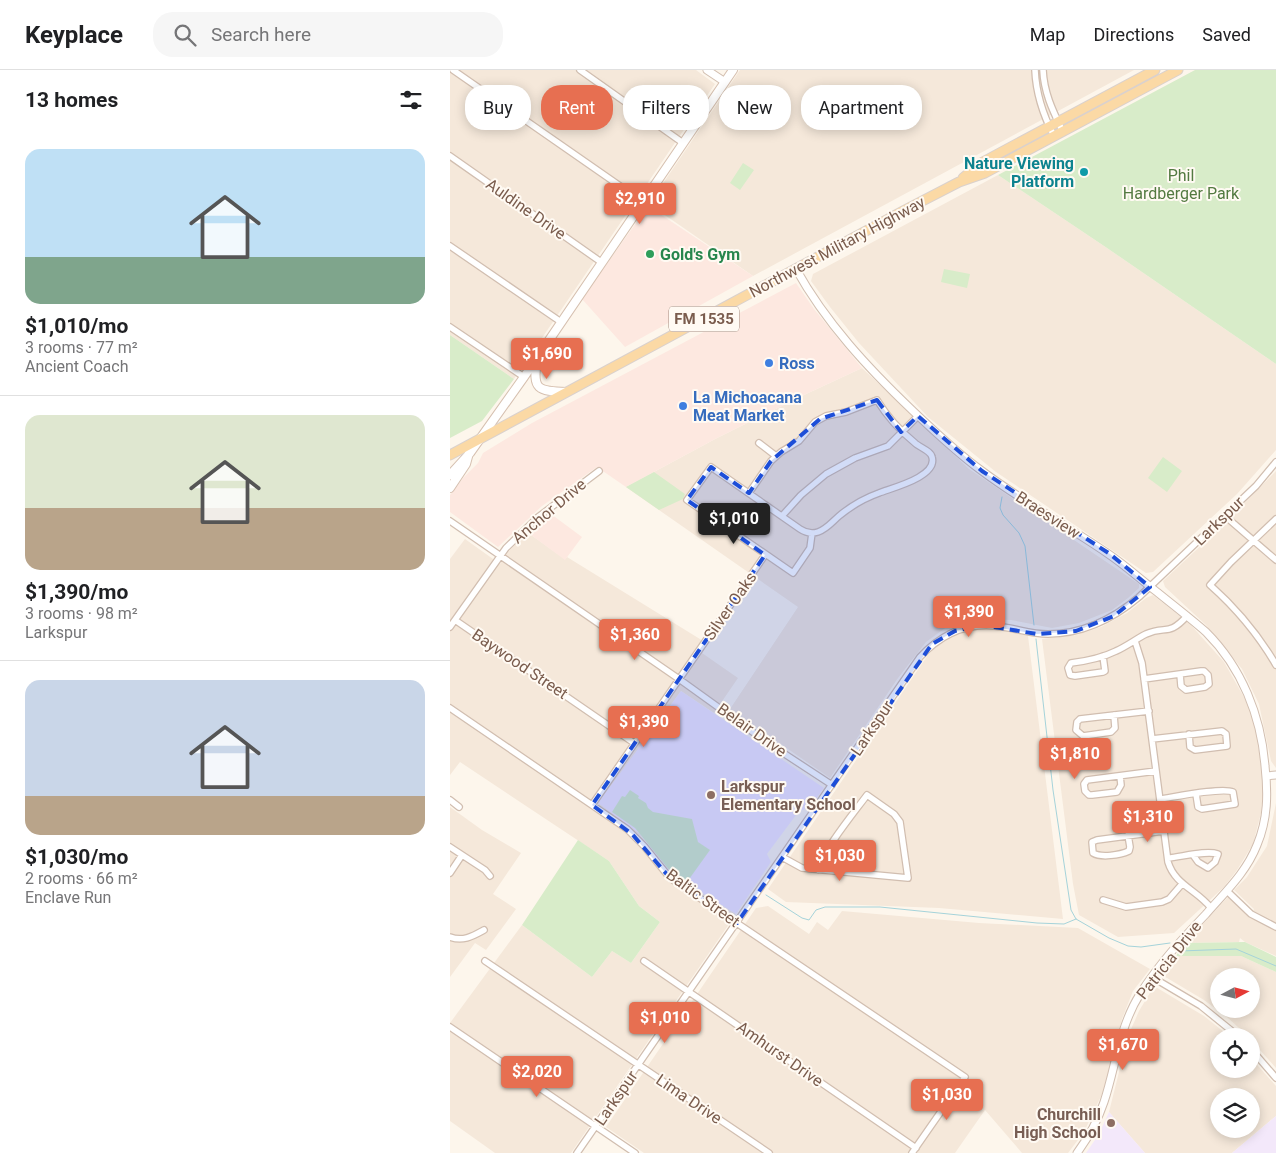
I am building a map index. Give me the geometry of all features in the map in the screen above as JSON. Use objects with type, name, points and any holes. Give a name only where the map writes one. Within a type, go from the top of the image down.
[{"type":"main road","points":[[450,475],[470,453],[524,377],[733,70]]},
{"type":"main road","name":"Northwest Military Highway","points":[[959,182],[981,163],[1155,70]]},
{"type":"main road","name":"Northwest Military Highway","points":[[450,456],[959,182],[985,173],[1178,70]]},
{"type":"main road","points":[[537,356],[534,377],[536,385],[542,391],[568,393]]},
{"type":"main road","points":[[450,488],[466,464],[470,453]]},
{"type":"street","points":[[453,70],[643,202]]},
{"type":"street","points":[[580,70],[683,143]]},
{"type":"street","points":[[707,70],[725,82]]},
{"type":"street","points":[[1035,70],[1040,101],[1054,136]]},
{"type":"street","points":[[1036,77],[1044,73],[1048,100],[1063,132]]},
{"type":"street","name":"Auldine Drive","points":[[450,156],[601,262]]},
{"type":"street","points":[[450,246],[561,322]]},
{"type":"street","name":"Braesview","points":[[796,269],[817,304],[843,337],[871,370],[918,416],[982,471],[1110,554],[1207,634],[1221,650],[1244,685],[1259,724],[1266,776]]},
{"type":"street","points":[[450,327],[524,377]]},
{"type":"street","points":[[748,493],[765,468],[776,456],[799,441],[820,418],[846,412],[878,400],[891,422],[930,454],[933,458],[932,465],[917,478],[860,501],[826,528],[812,533],[800,529],[782,516],[748,493],[711,467],[687,500],[793,573],[810,548],[812,533]]},
{"type":"street","points":[[782,516],[801,495],[826,474],[855,458],[885,448],[918,416]]},
{"type":"street","points":[[759,443],[776,456]]},
{"type":"street","name":"Larkspur","points":[[577,1153],[920,657],[939,639],[964,628],[982,625],[1037,634],[1050,634],[1076,631],[1114,616],[1150,586],[1225,516],[1256,486],[1276,462]]},
{"type":"street","name":"Anchor Drive","points":[[450,627],[499,556],[536,518],[599,470]]},
{"type":"street","points":[[1225,516],[1276,560]]},
{"type":"street","points":[[1276,519],[1210,585],[1248,622],[1276,665]]},
{"type":"street","name":"Belair Drive","points":[[450,521],[679,679],[768,743],[832,785]]},
{"type":"street","name":"Silver Oaks","points":[[592,805],[766,555]]},
{"type":"street","points":[[1103,656],[1105,671],[1075,676],[1070,675],[1068,668],[1071,663],[1115,652],[1151,632],[1174,629],[1187,616]]},
{"type":"street","name":"Baywood Street","points":[[455,620],[634,743]]},
{"type":"street","points":[[1135,641],[1140,654],[1149,711],[1168,858],[1172,872],[1182,884],[1211,908]]},
{"type":"street","points":[[1144,679],[1180,674],[1204,672],[1208,675],[1209,684],[1205,687],[1186,690],[1181,686],[1180,674]]},
{"type":"street","name":"Baltic Street","points":[[450,708],[627,828],[670,878],[965,1077],[914,1150]]},
{"type":"street","points":[[1114,715],[1115,728],[1111,732],[1083,736],[1076,730],[1077,722],[1080,719],[1114,715],[1149,711]]},
{"type":"street","points":[[1152,739],[1189,734],[1222,731],[1226,734],[1228,744],[1225,747],[1195,750],[1190,747],[1189,734]]},
{"type":"street","points":[[1120,776],[1121,785],[1117,792],[1088,795],[1085,791],[1084,784],[1087,780],[1156,770]]},
{"type":"street","points":[[1266,776],[1276,775]]},
{"type":"street","name":"Patricia Drive","points":[[1077,1153],[1097,1120],[1104,1103],[1117,1051],[1128,1017],[1138,996],[1176,946],[1245,869],[1258,843],[1266,815],[1266,776]]},
{"type":"street","points":[[1160,798],[1231,790],[1234,794],[1235,804],[1202,809],[1198,807],[1196,794]]},
{"type":"street","points":[[782,857],[802,868],[818,870],[908,878],[900,822],[894,814],[867,795],[820,862],[818,870]]},
{"type":"street","points":[[450,800],[459,807]]},
{"type":"street","points":[[1128,835],[1130,847],[1128,851],[1100,856],[1093,853],[1092,844],[1094,841],[1128,835],[1164,830]]},
{"type":"street","points":[[450,847],[485,870],[490,876]]},
{"type":"street","points":[[450,873],[462,855]]},
{"type":"street","points":[[1168,858],[1193,855]]},
{"type":"street","points":[[1103,900],[1126,907],[1162,902],[1169,899],[1182,884]]},
{"type":"street","points":[[1227,891],[1251,914],[1276,928]]},
{"type":"street","points":[[450,937],[460,940],[484,930]]},
{"type":"street","name":"Lima Drive","points":[[485,961],[768,1153]]},
{"type":"street","name":"Amhurst Drive","points":[[644,961],[914,1150]]},
{"type":"street","points":[[1152,976],[1201,1006],[1228,1028]]},
{"type":"street","points":[[450,1027],[635,1153]]},
{"type":"street","points":[[1260,1059],[1276,1078]]},
{"type":"highlighted area","points":[[877,400],[901,432],[918,416],[982,471],[1110,554],[1150,587],[1114,616],[1076,631],[1037,634],[982,625],[955,631],[932,644],[737,923],[670,878],[632,834],[592,805],[765,555],[687,500],[711,467],[749,493],[771,461],[820,419]]},
{"type":"shaded area","points":[[450,70],[696,70],[715,84],[709,93],[709,85],[623,85],[623,130],[684,130],[514,379],[450,335]]},
{"type":"shaded area","points":[[740,70],[1134,70],[753,276],[649,204],[699,130],[709,130],[709,116],[719,101],[719,130],[791,130],[791,85],[730,85]]},
{"type":"shaded area","points":[[998,175],[1276,364],[1276,450],[1237,494],[1153,572],[1146,573],[996,472],[928,417],[859,343],[811,281],[813,274]]},
{"type":"shaded area","points":[[648,206],[753,276],[625,347],[582,299]]},
{"type":"shaded area","points":[[796,283],[814,309],[862,368],[717,438],[626,487],[597,467],[542,506],[498,547],[450,512],[450,495],[478,463],[483,453],[532,423]]},
{"type":"shaded area","points":[[862,368],[969,469],[1139,584],[1139,588],[1112,610],[1079,623],[1052,628],[1011,620],[980,619],[948,626],[926,642],[898,678],[830,778],[730,709],[798,607],[626,487],[717,438]]},
{"type":"shaded area","points":[[1276,471],[1276,768],[1271,761],[1259,704],[1242,669],[1206,625],[1165,587],[1163,581],[1225,523]]},
{"type":"shaded area","points":[[551,514],[582,537],[565,560],[527,532]]},
{"type":"shaded area","points":[[527,532],[565,559],[567,557],[708,644],[702,653],[738,678],[714,713],[681,691],[599,803],[639,833],[670,873],[736,914],[571,1153],[495,1153],[450,1121],[450,1023],[522,925],[592,977],[612,951],[631,963],[660,922],[639,906],[609,861],[460,762],[450,775],[450,559],[465,539],[500,564],[508,552]]},
{"type":"shaded area","points":[[1153,595],[1190,624],[1224,662],[1245,699],[1255,723],[1264,785],[1261,813],[1253,844],[1224,887],[1174,933],[1118,937],[1079,915],[1073,884],[1042,639],[1077,635],[1101,627],[1127,613],[1146,598]]},
{"type":"shaded area","points":[[997,628],[1028,636],[1063,919],[939,908],[786,902],[768,889],[928,655],[937,646],[956,635],[979,629]]},
{"type":"shaded area","name":"Larkspur Elementary School","points":[[681,691],[824,788],[809,808],[799,811],[767,854],[771,862],[736,914],[670,873],[639,833],[598,803]]},
{"type":"shaded area","points":[[1276,803],[1276,956],[1240,938],[1239,942],[1185,943],[1228,897],[1251,916],[1254,909],[1234,890],[1247,877],[1267,846]]},
{"type":"shaded area","points":[[450,807],[482,830],[521,853],[493,894],[516,909],[486,950],[475,943],[450,977]]},
{"type":"shaded area","points":[[768,906],[809,934],[817,922],[828,930],[842,911],[979,923],[1078,928],[1150,969],[1133,991],[1122,1019],[1103,1092],[1084,1132],[1068,1153],[1022,1153],[985,1110],[955,1153],[644,1153],[606,1127],[756,908]]},
{"type":"shaded area","points":[[1176,956],[1241,956],[1276,972],[1276,1068],[1260,1050],[1260,1028],[1239,1028],[1228,1018],[1260,1018],[1260,968],[1210,968],[1210,1004],[1162,975]]},
{"type":"shaded area","points":[[1154,986],[1204,1016],[1219,1028],[1210,1028],[1210,1078],[1260,1078],[1260,1068],[1276,1086],[1276,1116],[1260,1129],[1260,1088],[1210,1088],[1210,1138],[1250,1138],[1232,1153],[1145,1153],[1109,1112],[1128,1036],[1139,1011]]},
{"type":"shaded area","name":"Churchill High School","points":[[1109,1112],[1145,1153],[1086,1153],[1099,1134]]},
{"type":"shaded area","points":[[1276,1116],[1276,1153],[1232,1153],[1250,1138],[1260,1138],[1260,1129]]},
{"type":"green space","name":"Phil Hardberger Park","points":[[1195,70],[1276,70],[1276,364],[998,175]]},
{"type":"green space","points":[[743,163],[754,170],[740,190],[730,183]]},
{"type":"green space","points":[[944,269],[970,274],[967,288],[941,282]]},
{"type":"green space","points":[[450,335],[514,379],[482,421],[450,438]]},
{"type":"green space","points":[[1163,457],[1182,471],[1167,492],[1148,478]]},
{"type":"green space","points":[[654,472],[685,494],[683,499],[659,510],[626,487]]},
{"type":"green space","points":[[630,790],[639,796],[638,798],[646,803],[653,812],[692,819],[698,842],[710,850],[687,882],[670,871],[635,828],[612,812],[622,796],[625,797]]},
{"type":"green space","points":[[578,840],[609,861],[639,906],[660,922],[631,963],[612,951],[592,977],[522,925]]},
{"type":"green space","points":[[1245,942],[1276,957],[1276,972],[1241,956],[1176,956],[1184,943]]},
{"type":"waterway","points":[[1002,497],[1000,508],[1003,515],[1019,533],[1025,546],[1034,625]]},
{"type":"waterway","points":[[1036,639],[1053,790],[1071,910],[1076,919],[1109,938],[1128,946],[1141,947],[1170,943]]},
{"type":"waterway","points":[[766,895],[802,918],[809,920],[816,910],[825,907],[880,907],[1037,923],[1064,924],[1076,919]]},
{"type":"waterway","points":[[1180,951],[1236,949],[1276,966]]},
{"type":"place","name":"Nature Viewing Platform","points":[[1084,172]]},
{"type":"place","name":"Gold's Gym","points":[[650,254]]},
{"type":"place","name":"Ross","points":[[769,363]]},
{"type":"place","name":"La Michoacana Meat Market","points":[[683,406]]},
{"type":"place","name":"Larkspur Elementary School","points":[[711,795]]},
{"type":"place","name":"Churchill High School","points":[[1111,1123]]}]
